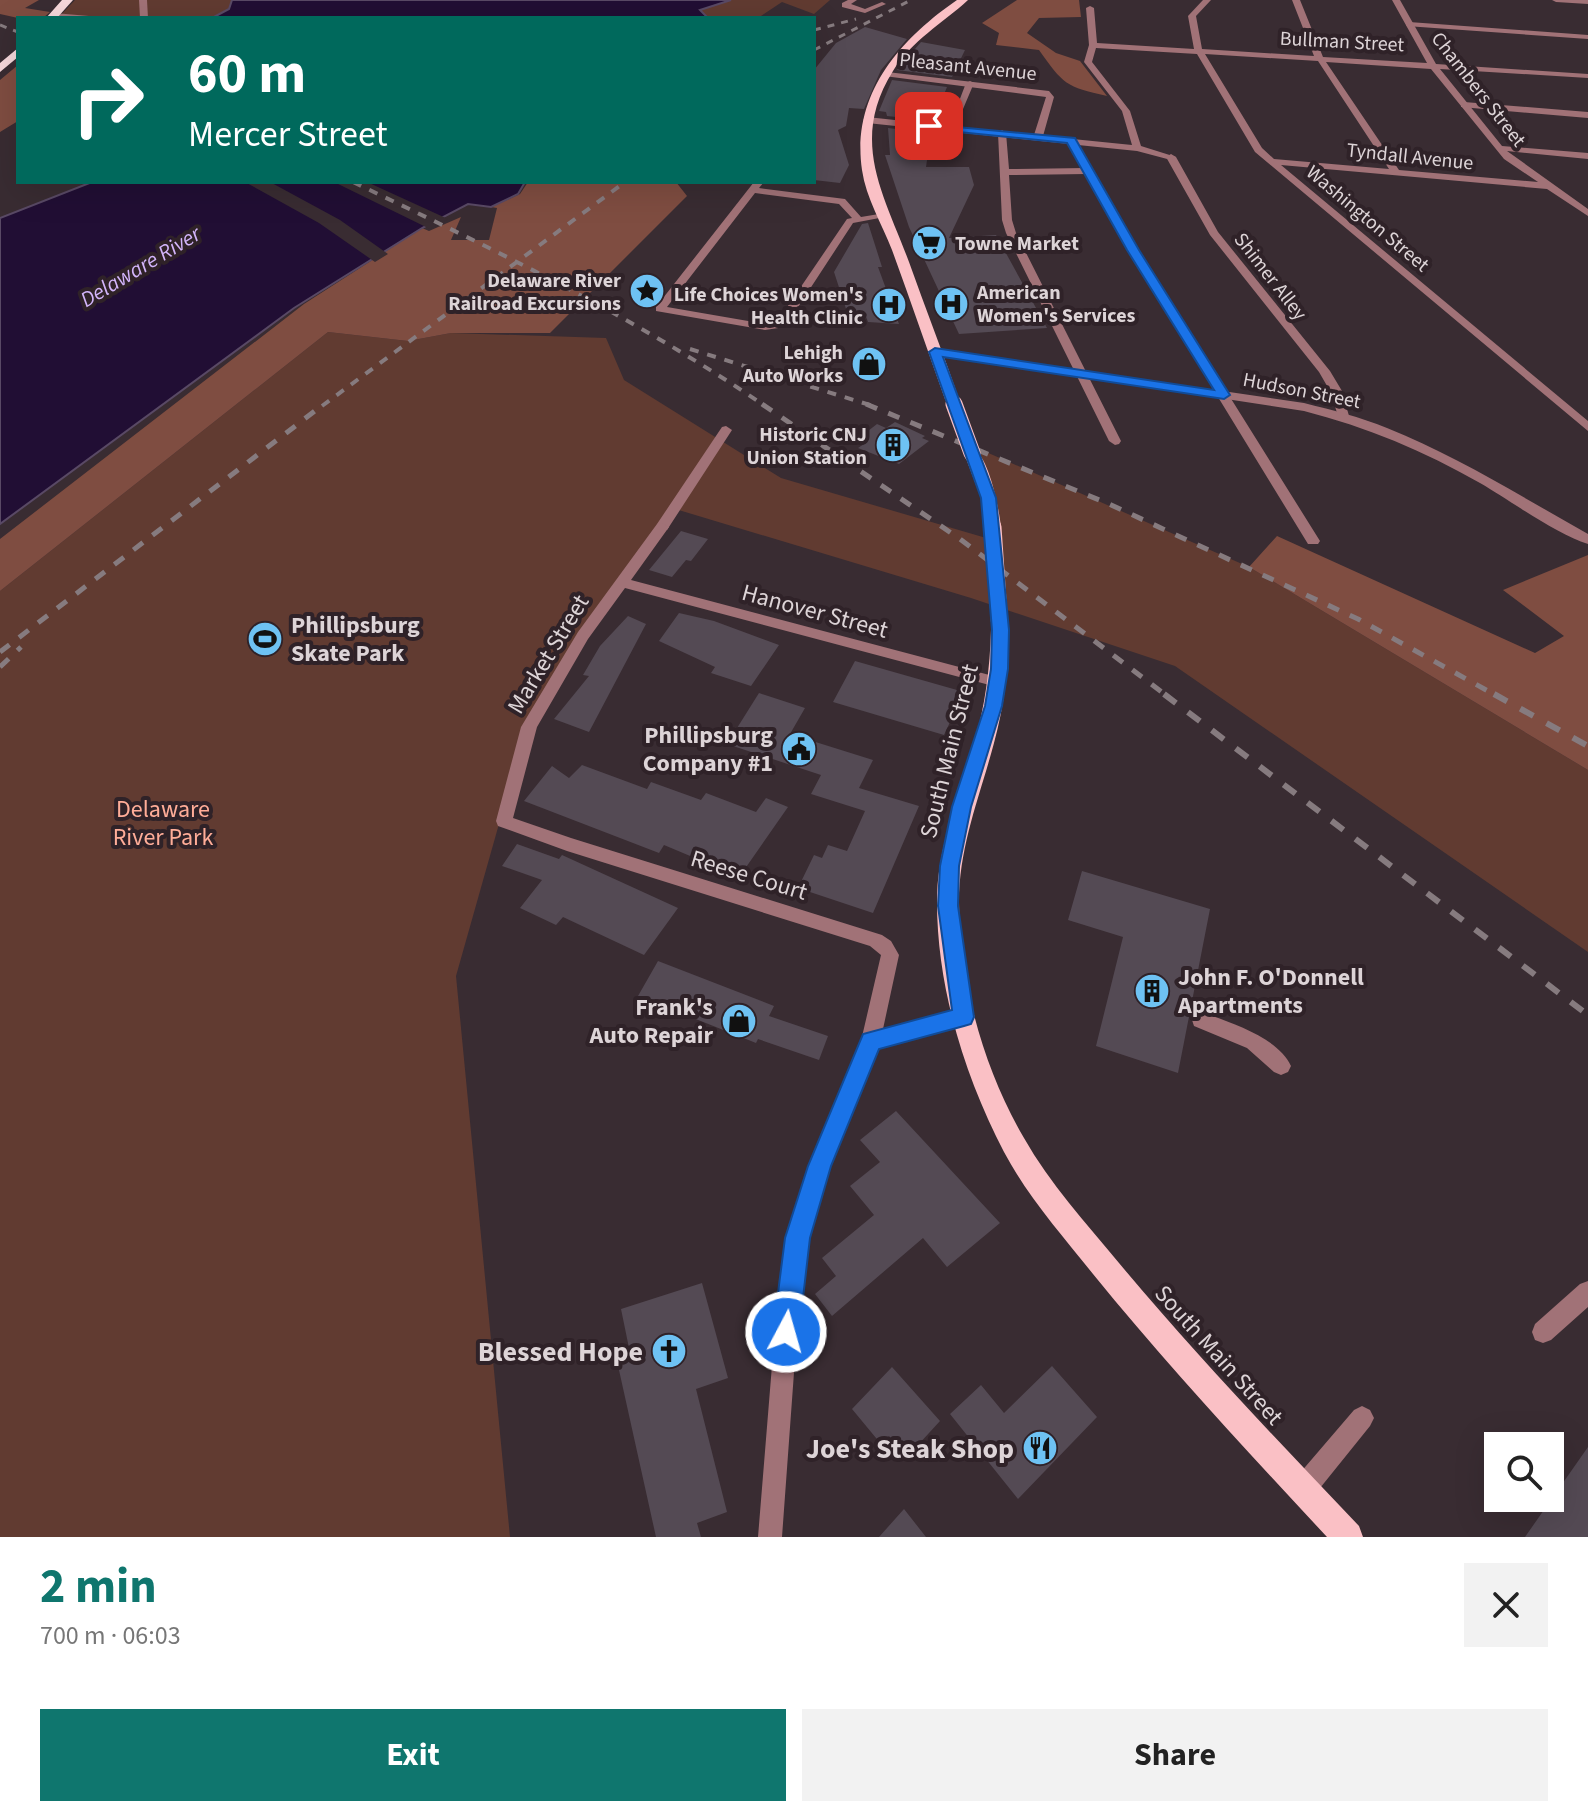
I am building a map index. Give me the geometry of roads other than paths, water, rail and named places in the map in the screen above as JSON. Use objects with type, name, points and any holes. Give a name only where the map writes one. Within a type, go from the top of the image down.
[{"type":"highway","points":[[53,16],[68,0]]},
{"type":"highway","points":[[0,69],[16,53]]},
{"type":"main road","name":"South Main Street","points":[[963,0],[924,27],[887,74],[870,107],[867,120],[869,171],[989,498],[993,527],[1000,630],[997,682],[983,746],[962,807],[950,866],[948,906],[964,1017],[992,1096],[1029,1170],[1154,1328],[1348,1537]]},
{"type":"street","points":[[853,0],[845,5],[865,11],[882,4]]},
{"type":"street","name":"Washington Street","points":[[1207,0],[1192,16],[1196,46],[1245,133],[1270,161],[1588,427]]},
{"type":"street","points":[[1296,0],[1319,58],[1396,173]]},
{"type":"street","name":"Chambers Street","points":[[1396,0],[1432,64],[1499,148],[1588,213]]},
{"type":"street","points":[[1556,0],[1588,2]]},
{"type":"street","points":[[867,120],[1137,148],[1133,126],[1121,100],[1088,62],[1093,45],[1090,8]]},
{"type":"street","points":[[1409,24],[1588,37]]},
{"type":"street","name":"Bullman Street","points":[[1093,45],[1588,76]]},
{"type":"street","name":"Pleasant Avenue","points":[[887,74],[1046,93],[1050,97],[1038,137]]},
{"type":"street","points":[[951,128],[970,83]]},
{"type":"street","points":[[1464,105],[1588,115]]},
{"type":"street","points":[[1002,133],[1011,233],[1115,441]]},
{"type":"street","points":[[1071,140],[1086,171],[1313,541]]},
{"type":"street","name":"Shimer Alley","points":[[1137,148],[1171,157],[1214,233],[1324,371],[1336,391],[1343,416]]},
{"type":"street","points":[[1499,148],[1588,156]]},
{"type":"street","name":"Tyndall Avenue","points":[[1270,161],[1547,186]]},
{"type":"street","points":[[1005,172],[1086,171]]},
{"type":"street","points":[[857,218],[842,201],[756,186],[660,309],[765,327],[781,325],[845,227],[857,218],[885,216]]},
{"type":"street","name":"Hudson Street","points":[[935,352],[1343,416],[1419,444],[1588,540]]},
{"type":"street","name":"Market Street","points":[[504,821],[529,727],[583,636],[662,527],[726,430]]},
{"type":"street","name":"Hanover Street","points":[[621,582],[997,682]]},
{"type":"street","name":"Reese Court","points":[[504,821],[567,844],[876,940],[885,946],[890,955],[871,1041]]},
{"type":"street","points":[[770,1537],[788,1304],[798,1238],[819,1166],[871,1041],[964,1017]]},
{"type":"street","points":[[1201,1020],[1254,1042],[1281,1066]]},
{"type":"street","points":[[1543,1332],[1588,1292]]},
{"type":"street","points":[[1303,1489],[1362,1418]]},
{"type":"water","points":[[232,0],[731,0],[700,10],[706,16],[216,16],[229,9]]},
{"type":"water","name":"Delaware River","points":[[87,184],[524,184],[518,194],[491,207],[468,204],[422,228],[294,308],[0,524],[0,218]]},
{"type":"railway","points":[[816,49],[911,0]]},
{"type":"railway","points":[[816,29],[856,19]]},
{"type":"railway","points":[[0,25],[16,31]]},
{"type":"railway","points":[[357,184],[517,262]]},
{"type":"railway","points":[[517,262],[622,184]]},
{"type":"railway","points":[[322,406],[517,262]]},
{"type":"railway","points":[[517,262],[666,343],[763,405]]},
{"type":"railway","points":[[690,349],[873,406]]},
{"type":"railway","points":[[0,652],[324,404]]},
{"type":"railway","points":[[866,404],[1109,504],[1358,619],[1497,696]]},
{"type":"railway","points":[[763,405],[960,539],[1167,696]]},
{"type":"railway","points":[[0,667],[21,647]]},
{"type":"railway","points":[[1164,694],[1588,1015]]},
{"type":"railway","points":[[1494,694],[1588,746]]},
{"type":"place","name":"Towne Market","points":[[929,243]]},
{"type":"place","name":"Delaware River Railroad Excursions","points":[[647,291]]},
{"type":"place","name":"American Women's Services","points":[[951,304]]},
{"type":"place","name":"Life Choices Women's Health Clinic","points":[[889,305]]},
{"type":"place","name":"Lehigh Auto Works","points":[[869,364]]},
{"type":"place","name":"Historic CNJ Union Station","points":[[893,445]]},
{"type":"place","name":"Phillipsburg Skate Park","points":[[265,639]]},
{"type":"place","name":"Phillipsburg Company #1","points":[[799,749]]},
{"type":"place","name":"John F. O'Donnell Apartments","points":[[1152,991]]},
{"type":"place","name":"Frank's Auto Repair","points":[[739,1021]]},
{"type":"place","name":"Blessed Hope","points":[[669,1351]]},
{"type":"place","name":"Joe's Steak Shop","points":[[1040,1448]]},
{"type":"park label","name":"Delaware River Park","points":[[163,823]]}]
